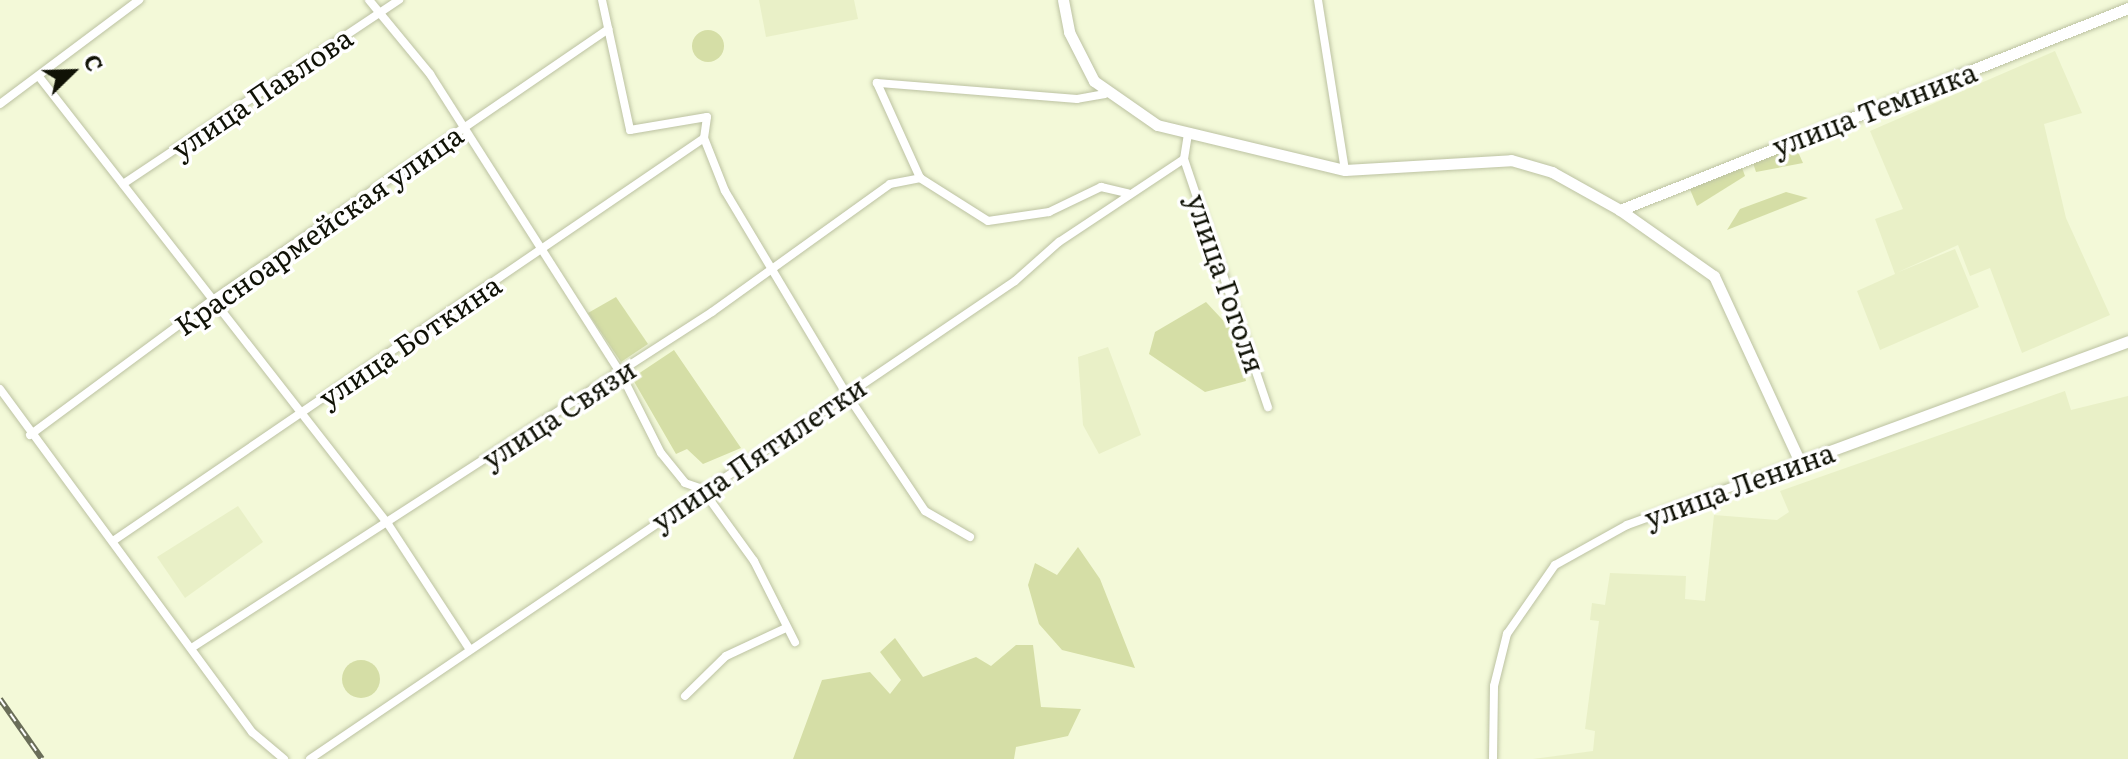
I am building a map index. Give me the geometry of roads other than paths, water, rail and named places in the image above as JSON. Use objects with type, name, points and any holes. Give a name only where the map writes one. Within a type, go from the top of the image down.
[{"type":"street","points":[[0,104],[40,78],[139,0]]},
{"type":"street","points":[[369,0],[377,15],[396,27],[542,248],[620,372],[661,453],[685,483],[702,489],[754,561],[784,629],[795,642]]},
{"type":"street","name":"улица Павлова","points":[[123,184],[399,0]]},
{"type":"street","points":[[602,0],[630,130],[707,117],[704,138],[725,191],[846,393],[925,511],[970,537]]},
{"type":"street","points":[[1063,0],[1079,57],[1105,94],[1142,119],[1188,134],[1345,170],[1511,160],[1552,172],[1620,210],[1714,276],[1800,462]]},
{"type":"street","points":[[1318,0],[1345,170]]},
{"type":"street","name":"улица Темника","points":[[1620,210],[2128,8]]},
{"type":"street","name":"Красноармейская улица","points":[[30,435],[214,299],[608,29]]},
{"type":"street","points":[[40,78],[388,524],[470,650]]},
{"type":"street","points":[[1105,94],[1077,99],[877,83],[920,178],[988,221],[1049,212],[1101,187],[1128,193]]},
{"type":"street","points":[[1184,159],[1188,134]]},
{"type":"street","name":"улица Боткина","points":[[113,541],[704,138]]},
{"type":"street","name":"улица Пятилетки","points":[[310,759],[702,489],[1015,281],[1128,193],[1184,159]]},
{"type":"street","name":"улица Гоголя","points":[[1184,159],[1268,407]]},
{"type":"street","name":"улица Связи","points":[[193,647],[620,372],[890,184],[920,178]]},
{"type":"street","name":"улица Ленина","points":[[1493,759],[1497,670],[1534,585],[1578,547],[2128,341]]},
{"type":"street","points":[[0,389],[30,435],[193,647],[252,732],[284,759]]},
{"type":"street","points":[[685,696],[726,656],[784,629]]},
{"type":"railway","points":[[0,699],[42,759]]}]
